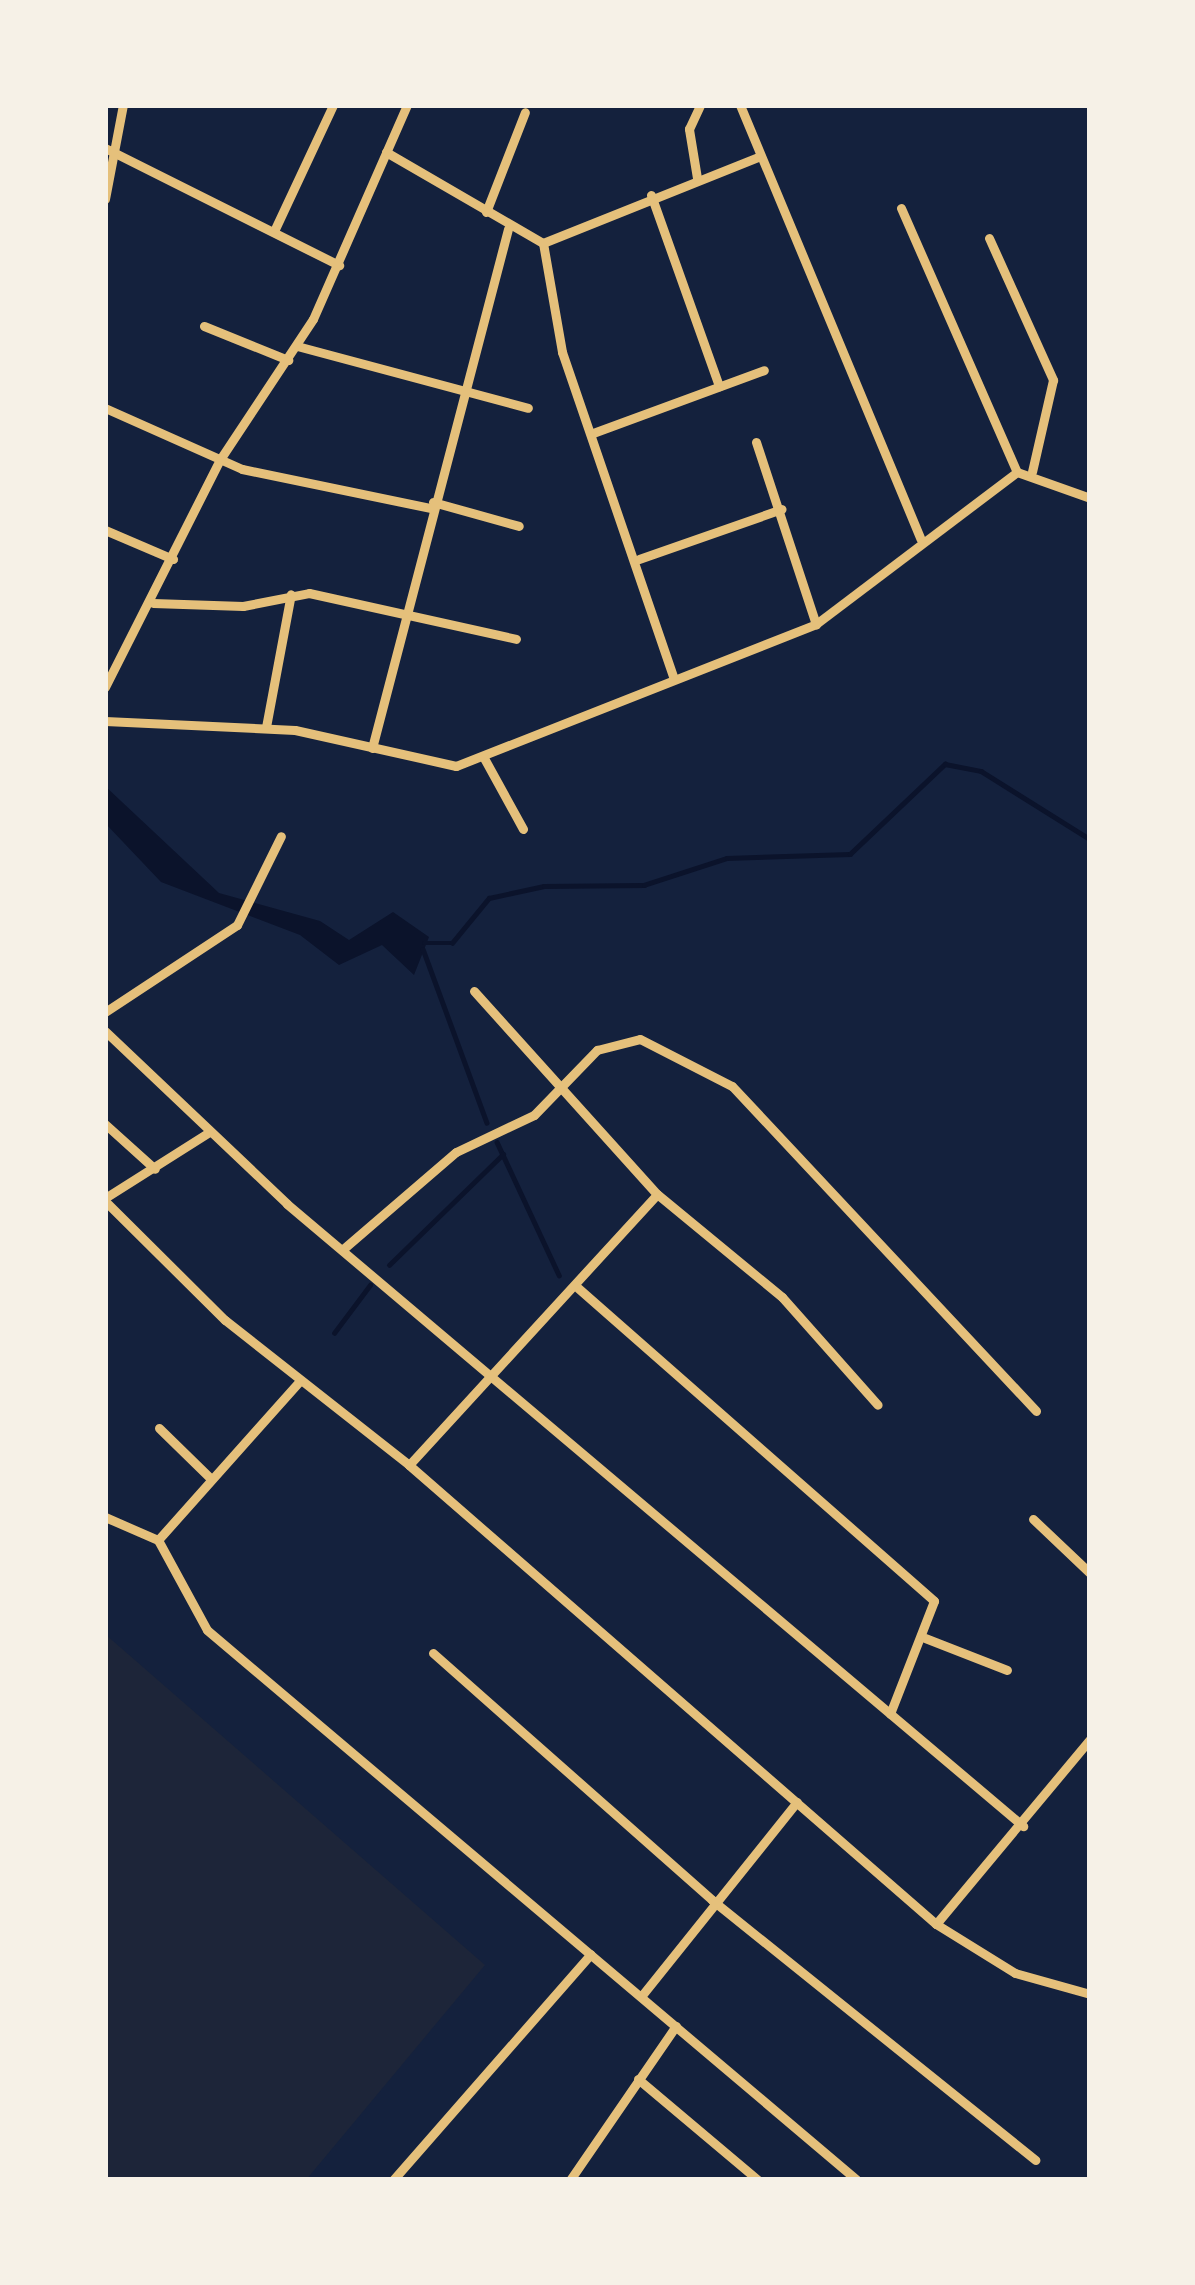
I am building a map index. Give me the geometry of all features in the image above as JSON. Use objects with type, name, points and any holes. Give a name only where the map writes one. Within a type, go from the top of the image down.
[{"type":"street","points":[[105,199],[110,150],[123,105]]},
{"type":"street","points":[[275,229],[333,105]]},
{"type":"street","points":[[105,688],[154,603],[220,461],[288,360],[339,265],[407,105]]},
{"type":"street","points":[[697,178],[689,128],[700,105]]},
{"type":"street","points":[[740,105],[921,539]]},
{"type":"street","points":[[485,212],[525,112]]},
{"type":"street","points":[[110,150],[339,265]]},
{"type":"street","points":[[386,152],[508,230],[543,243],[651,195],[758,157]]},
{"type":"street","points":[[651,195],[719,386]]},
{"type":"street","points":[[901,208],[1017,472]]},
{"type":"street","points":[[372,748],[432,505],[466,396],[508,230]]},
{"type":"street","points":[[989,238],[1053,380],[1032,472]]},
{"type":"street","points":[[543,243],[552,317],[639,559],[673,677]]},
{"type":"street","points":[[204,326],[288,360]]},
{"type":"street","points":[[296,346],[466,396],[528,408]]},
{"type":"street","points":[[593,433],[764,370]]},
{"type":"street","points":[[105,408],[220,461],[519,526]]},
{"type":"street","points":[[756,442],[782,509],[816,624]]},
{"type":"street","points":[[105,721],[266,728],[372,748],[431,766],[484,758],[673,677],[816,624],[921,539],[1017,472],[1032,472],[1090,498]]},
{"type":"street","points":[[639,559],[782,509]]},
{"type":"street","points":[[105,530],[173,559]]},
{"type":"street","points":[[154,603],[291,594],[516,639]]},
{"type":"street","points":[[266,728],[291,594]]},
{"type":"street","points":[[105,656],[120,664]]},
{"type":"street","points":[[484,758],[524,829]]},
{"type":"street","points":[[105,1012],[237,925],[259,891],[281,836]]},
{"type":"street","points":[[474,991],[657,1194],[782,1297],[878,1405]]},
{"type":"street","points":[[105,1031],[208,1133],[491,1380],[1023,1826]]},
{"type":"street","points":[[342,1250],[456,1152],[534,1115],[597,1050],[640,1039],[732,1086],[1036,1411]]},
{"type":"street","points":[[105,1124],[155,1169]]},
{"type":"street","points":[[208,1133],[105,1199],[299,1382],[409,1465],[937,1924],[1015,1973],[1090,1994]]},
{"type":"street","points":[[409,1465],[578,1288],[657,1194]]},
{"type":"street","points":[[578,1288],[847,1533],[928,1594],[935,1606],[925,1638],[890,1714]]},
{"type":"street","points":[[158,1540],[299,1382]]},
{"type":"street","points":[[159,1428],[211,1479]]},
{"type":"street","points":[[105,1517],[158,1540],[207,1630],[643,1994],[857,2180]]},
{"type":"street","points":[[1033,1519],[1090,1573]]},
{"type":"street","points":[[925,1638],[1007,1670]]},
{"type":"street","points":[[433,1653],[712,1900],[1035,2159]]},
{"type":"street","points":[[937,1924],[1023,1826],[1090,1739]]},
{"type":"street","points":[[643,1994],[712,1900],[797,1802]]},
{"type":"street","points":[[393,2180],[591,1954]]},
{"type":"street","points":[[570,2180],[676,2026]]},
{"type":"street","points":[[638,2079],[751,2177]]},
{"type":"shaded area","points":[[105,786],[219,893],[320,921],[349,940],[393,912],[429,937],[414,975],[382,945],[339,965],[300,935],[161,882],[105,823]]},
{"type":"shaded area","points":[[105,1634],[485,1965],[306,2180],[105,2180]]},
{"type":"waterway","points":[[424,943],[452,943],[489,898],[544,886],[644,885],[727,858],[850,854],[945,764],[981,771],[1090,839]]},
{"type":"waterway","points":[[423,949],[487,1123]]},
{"type":"waterway","points":[[497,1142],[559,1275]]},
{"type":"waterway","points":[[389,1265],[503,1154]]},
{"type":"waterway","points":[[334,1333],[370,1285]]}]
